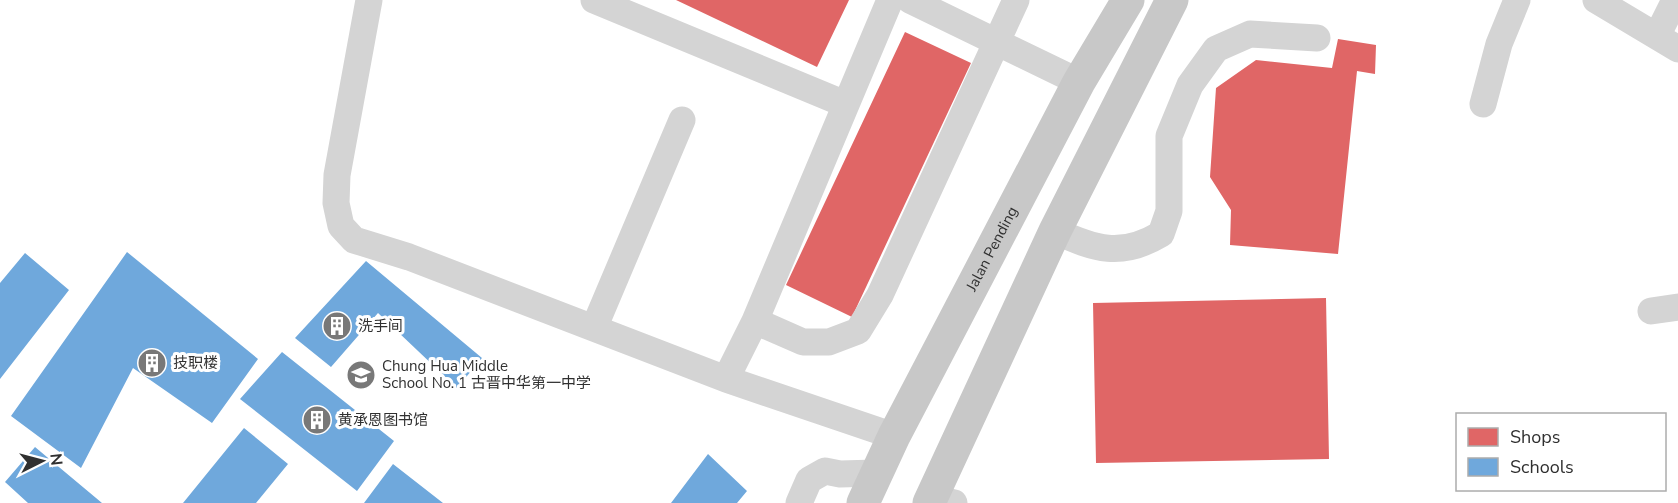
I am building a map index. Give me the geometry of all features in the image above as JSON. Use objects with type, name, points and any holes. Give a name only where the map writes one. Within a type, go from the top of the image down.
[{"type":"main road","name":"Jalan Pending","points":[[863,503],[894,436],[1079,82],[1128,0]]},
{"type":"main road","points":[[938,501],[1055,231],[1172,0]]},
{"type":"street","points":[[369,0],[338,175],[336,203],[341,226],[354,240],[409,257],[726,379],[894,436]]},
{"type":"street","points":[[594,0],[845,104]]},
{"type":"street","points":[[726,379],[755,321],[890,0]]},
{"type":"street","points":[[910,0],[1079,82]]},
{"type":"street","points":[[755,321],[803,342],[830,342],[858,332],[880,295],[1017,0]]},
{"type":"street","points":[[1483,104],[1499,44],[1517,0]]},
{"type":"street","points":[[1611,4],[1668,42],[1675,0]]},
{"type":"street","points":[[1055,231],[1095,248],[1110,249],[1125,249],[1145,243],[1161,234],[1169,211],[1169,136],[1190,85],[1216,50],[1250,34],[1317,38]]},
{"type":"street","points":[[594,328],[682,120]]},
{"type":"street","points":[[1651,311],[1678,307]]},
{"type":"street","points":[[799,503],[809,480],[825,471],[840,474],[876,472]]},
{"type":"building: Shops","points":[[676,0],[849,0],[817,67]]},
{"type":"building: Shops","points":[[905,32],[971,63],[852,317],[786,285]]},
{"type":"building: Shops","points":[[1338,39],[1376,45],[1375,74],[1357,71],[1338,254],[1230,245],[1231,210],[1210,177],[1216,88],[1256,60],[1332,68]]},
{"type":"building: Shops","points":[[1326,298],[1329,459],[1096,463],[1093,303]]},
{"type":"building: Schools","name":"技职楼","points":[[127,252],[258,359],[212,423],[133,368],[81,468],[11,416]]},
{"type":"building: Schools","points":[[25,253],[69,290],[0,379],[0,283]]},
{"type":"building: Schools","name":"洗手间","points":[[366,261],[482,358],[457,388],[378,313],[331,367],[295,338]]},
{"type":"building: Schools","name":"黄承恩图书馆","points":[[282,352],[394,441],[357,491],[240,399]]},
{"type":"building: Schools","points":[[244,428],[288,464],[256,503],[183,503]]},
{"type":"building: Schools","points":[[35,447],[102,503],[28,503],[5,482]]},
{"type":"building: Schools","points":[[708,454],[747,491],[737,503],[671,503]]},
{"type":"building: Schools","points":[[393,464],[443,503],[364,503]]},
{"type":"place","name":"洗手间","points":[[337,326]]},
{"type":"place","name":"技职楼","points":[[152,363]]},
{"type":"place","name":"Chung Hua Middle School No. 1 古晋中华第一中学","points":[[361,375]]},
{"type":"place","name":"黄承恩图书馆","points":[[317,420]]}]
